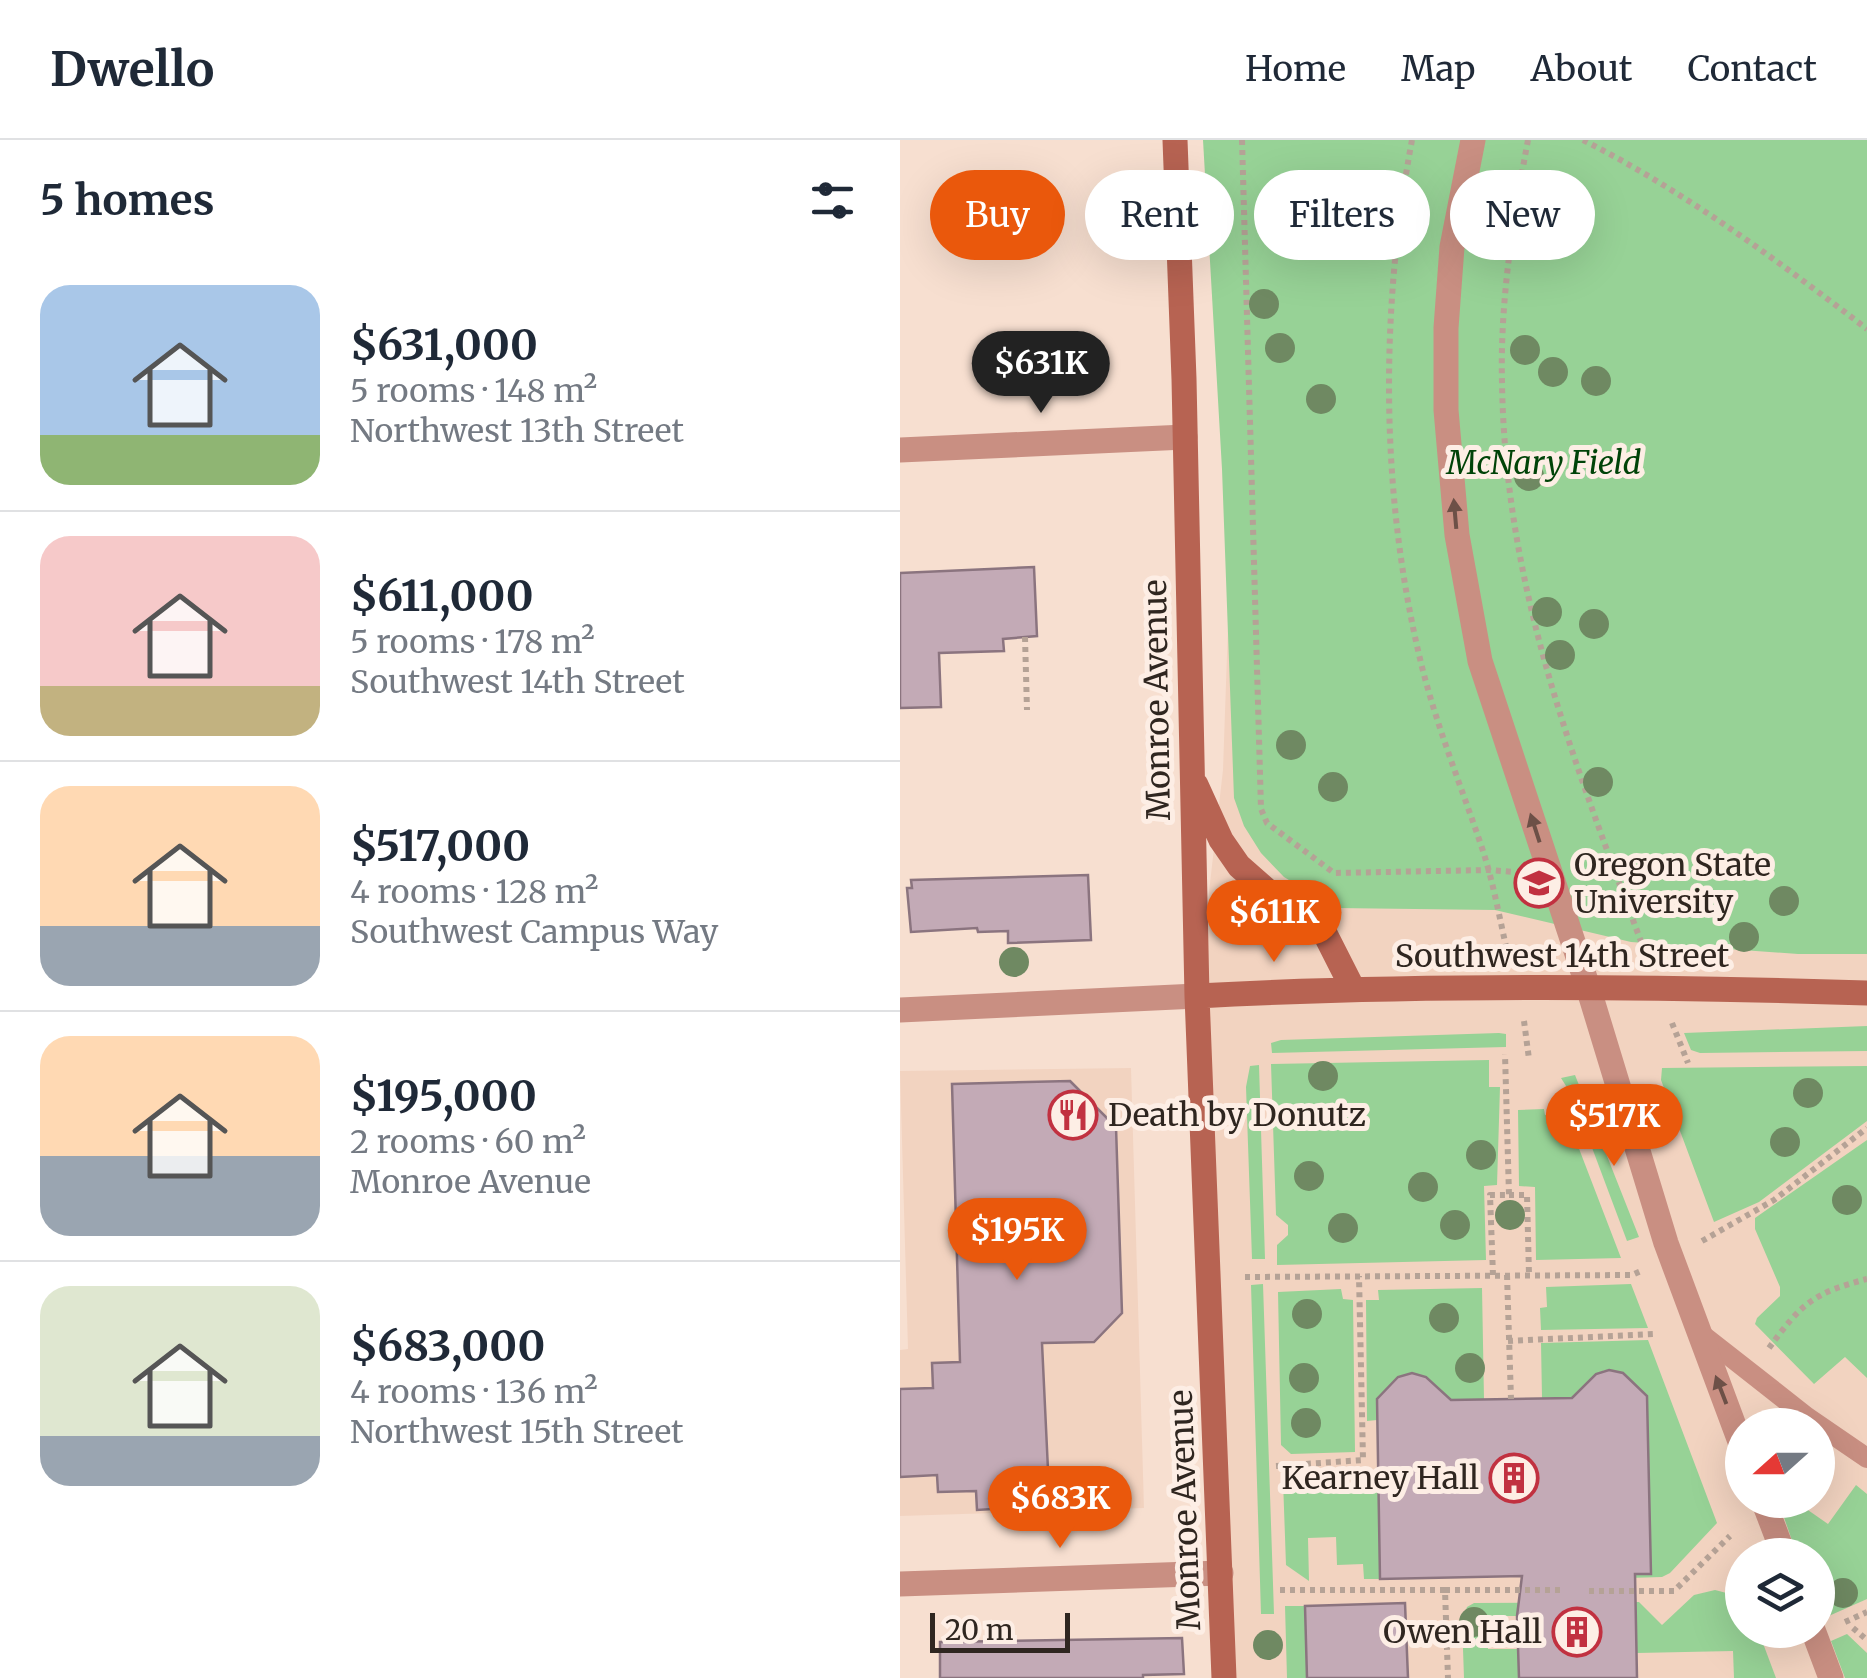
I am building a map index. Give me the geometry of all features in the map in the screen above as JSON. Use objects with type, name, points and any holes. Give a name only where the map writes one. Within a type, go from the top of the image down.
[{"type":"main road","name":"Monroe Avenue","points":[[1175,140],[1197,996],[1224,1678]]},
{"type":"main road","points":[[1191,775],[1221,840],[1239,866],[1272,895],[1318,920],[1353,989]]},
{"type":"main road","name":"Southwest 14th Street","points":[[1197,996],[1353,989],[1588,986],[1867,993]]},
{"type":"street","points":[[1473,140],[1452,247],[1446,328],[1446,410],[1457,536],[1480,662],[1588,986],[1672,1258],[1728,1408]]},
{"type":"street","points":[[900,450],[1185,437]]},
{"type":"street","points":[[900,1010],[1197,996]]},
{"type":"street","points":[[900,1584],[1221,1572]]},
{"type":"street","points":[[1820,1648],[1832,1678]]},
{"type":"lane","points":[[1700,1332],[1867,1458]]},
{"type":"path","points":[[1242,140],[1261,809],[1267,823],[1334,873],[1488,870],[1614,877]]},
{"type":"path","points":[[1528,140],[1506,284],[1502,382],[1513,518],[1524,584],[1548,680],[1614,877],[1688,1063]]},
{"type":"path","points":[[1583,140],[1665,188],[1806,282],[1867,329]]},
{"type":"path","points":[[1024,637],[1028,710]]},
{"type":"path","points":[[1505,1054],[1509,1195]]},
{"type":"path","points":[[1208,1277],[1632,1274],[1672,1258],[1774,1200],[1867,1128]]},
{"type":"path","points":[[1493,1276],[1490,1196],[1527,1194],[1530,1275]]},
{"type":"path","points":[[1507,1275],[1510,1398]]},
{"type":"path","points":[[1276,1466],[1364,1460],[1359,1276]]},
{"type":"path","points":[[1750,1373],[1803,1305],[1828,1289],[1867,1279]]},
{"type":"path","points":[[1508,1341],[1654,1334]]},
{"type":"path","points":[[1589,1591],[1674,1590],[1730,1536]]},
{"type":"path","points":[[1280,1590],[1565,1590]]},
{"type":"path","points":[[1445,1590],[1448,1678]]},
{"type":"shaded area","name":"Oregon State University","points":[[1867,140],[1867,1678],[1224,1678],[1197,996],[1223,770],[1230,568]]},
{"type":"shaded area","points":[[1131,1068],[1144,1508],[900,1516],[900,1350],[908,1349],[900,1071]]},
{"type":"green space","name":"McNary Field","points":[[1203,140],[1867,140],[1867,954],[1798,954],[1631,942],[1495,910],[1335,908],[1284,877],[1261,853],[1244,826],[1234,798],[1210,260],[1234,260],[1234,170],[1205,170]]},
{"type":"green space","points":[[1867,1026],[1867,1051],[1700,1053],[1691,1050],[1684,1033]]},
{"type":"green space","points":[[1506,1034],[1506,1047],[1272,1053],[1271,1043],[1281,1040]]},
{"type":"green space","points":[[1489,1060],[1489,1087],[1500,1087],[1497,1185],[1484,1186],[1486,1260],[1277,1265],[1277,1245],[1288,1235],[1288,1225],[1276,1215],[1271,1064]]},
{"type":"green space","points":[[1259,1065],[1265,1259],[1252,1259],[1246,1087],[1250,1066]]},
{"type":"green space","points":[[1867,1066],[1867,1121],[1759,1202],[1714,1222],[1661,1080],[1662,1068]]},
{"type":"green space","points":[[1575,1075],[1639,1237],[1627,1241],[1573,1097],[1561,1078]]},
{"type":"green space","points":[[1544,1109],[1545,1115],[1556,1114],[1560,1121],[1568,1120],[1621,1258],[1536,1260],[1535,1187],[1519,1186],[1518,1110]]},
{"type":"green space","points":[[1867,1140],[1867,1378],[1845,1357],[1814,1384],[1755,1324],[1780,1296],[1780,1287],[1755,1229],[1755,1218]]},
{"type":"green space","points":[[1263,1284],[1274,1614],[1261,1614],[1251,1285]]},
{"type":"green space","points":[[1631,1284],[1648,1328],[1541,1330],[1540,1308],[1547,1307],[1546,1287]]},
{"type":"green space","points":[[1482,1288],[1484,1399],[1441,1400],[1426,1378],[1406,1375],[1398,1377],[1385,1401],[1377,1402],[1377,1420],[1367,1421],[1366,1300],[1379,1300],[1378,1290]]},
{"type":"green space","points":[[1341,1289],[1343,1299],[1353,1300],[1355,1452],[1291,1454],[1281,1445],[1278,1292]]},
{"type":"green space","points":[[1648,1340],[1717,1523],[1662,1577],[1593,1579],[1593,1575],[1651,1574],[1647,1397],[1638,1396],[1626,1376],[1610,1370],[1593,1377],[1582,1397],[1542,1398],[1541,1343]]},
{"type":"green space","points":[[1296,1471],[1297,1489],[1378,1488],[1380,1579],[1364,1579],[1363,1564],[1337,1565],[1336,1537],[1308,1538],[1309,1581],[1286,1565],[1283,1480]]},
{"type":"green space","points":[[1856,1485],[1867,1494],[1867,1599],[1835,1613],[1835,1538],[1791,1538],[1784,1518],[1819,1518],[1828,1524]]},
{"type":"green space","points":[[1715,1590],[1725,1593],[1725,1648],[1765,1648],[1776,1678],[1734,1678],[1733,1651],[1637,1653],[1635,1609],[1487,1616],[1488,1649],[1518,1649],[1519,1678],[1464,1678],[1462,1620],[1467,1607],[1474,1603],[1639,1602],[1662,1625],[1694,1595]]},
{"type":"green space","points":[[1285,1606],[1305,1606],[1307,1678],[1287,1678]]},
{"type":"green space","points":[[1847,1634],[1867,1653],[1867,1678],[1845,1678],[1834,1648],[1835,1639]]},
{"type":"building","points":[[1034,567],[1037,636],[1003,639],[1004,651],[939,653],[941,707],[900,708],[900,573]]},
{"type":"building","points":[[1088,875],[1091,940],[1008,943],[1008,931],[978,932],[977,928],[911,932],[907,888],[912,888],[911,880]]},
{"type":"building","points":[[1070,1081],[1116,1127],[1122,1313],[1094,1342],[1042,1343],[1049,1491],[1028,1492],[1028,1507],[977,1510],[976,1491],[938,1492],[937,1475],[900,1477],[900,1389],[933,1388],[932,1363],[960,1362],[952,1084]]},
{"type":"building","name":"Kearney Hall","points":[[1609,1370],[1623,1373],[1647,1396],[1651,1574],[1635,1574],[1637,1678],[1519,1678],[1517,1616],[1522,1576],[1380,1579],[1377,1399],[1398,1377],[1412,1373],[1426,1377],[1451,1400],[1572,1398],[1596,1374]]},
{"type":"building","points":[[1405,1603],[1408,1678],[1307,1678],[1305,1606]]},
{"type":"building","points":[[1182,1638],[1184,1674],[1143,1678],[940,1678],[940,1642]]},
{"type":"place","name":"Oregon State University","points":[[1539,883]]},
{"type":"place","name":"Death by Donutz","points":[[1073,1115]]},
{"type":"place","name":"Kearney Hall","points":[[1514,1478]]},
{"type":"place","name":"Owen Hall","points":[[1577,1632]]}]
